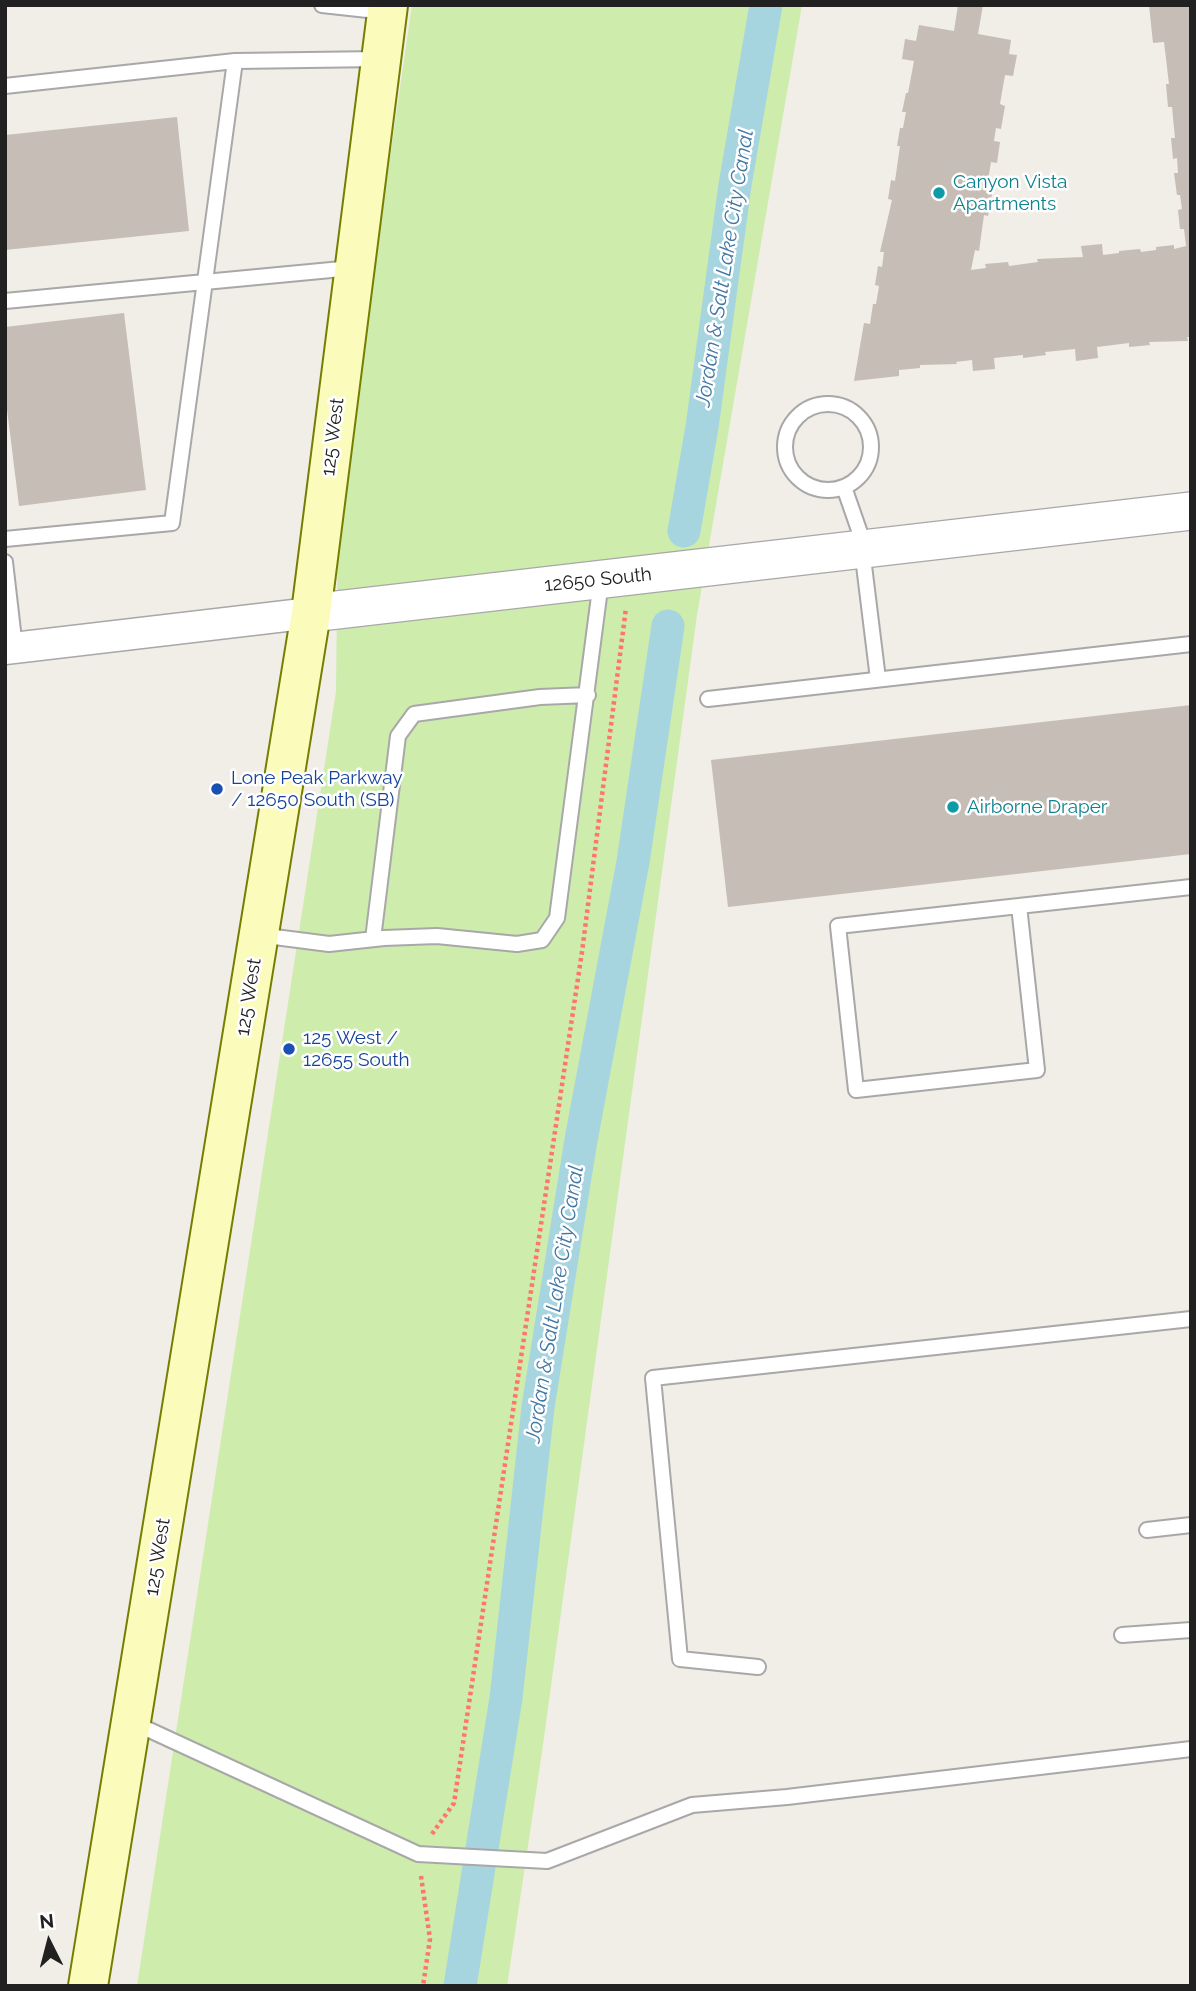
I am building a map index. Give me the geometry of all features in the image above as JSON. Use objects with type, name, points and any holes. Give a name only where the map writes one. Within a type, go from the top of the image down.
[{"type":"main road","name":"125 West","points":[[88,1986],[311,613],[387,8]]},
{"type":"street","name":"12650 South","points":[[10,648],[1191,511]]},
{"type":"lane","points":[[322,5],[387,8]]},
{"type":"lane","points":[[5,86],[234,61],[381,59]]},
{"type":"lane","points":[[5,539],[172,523],[234,61]]},
{"type":"lane","points":[[5,301],[205,280],[355,268]]},
{"type":"lane","points":[[818,405],[845,407],[856,414],[870,437],[872,450],[863,472],[855,481],[844,487],[831,490],[807,485],[796,477],[785,454],[785,440],[789,428],[796,418],[818,405]]},
{"type":"lane","points":[[844,487],[856,517],[863,549],[877,680]]},
{"type":"lane","points":[[5,562],[10,648]]},
{"type":"lane","points":[[259,935],[329,944],[437,936],[517,944],[542,940],[557,918],[588,695],[615,578]]},
{"type":"lane","points":[[708,699],[1191,644]]},
{"type":"lane","points":[[373,939],[398,736],[414,714],[540,697],[588,695]]},
{"type":"lane","points":[[1018,906],[1037,1070],[856,1090],[838,926],[1018,906],[1191,887]]},
{"type":"lane","points":[[758,1667],[680,1659],[653,1378],[1191,1318]]},
{"type":"lane","points":[[1147,1530],[1191,1525]]},
{"type":"lane","points":[[1122,1636],[1191,1630]]},
{"type":"lane","points":[[131,1721],[425,1855],[547,1861],[692,1805],[787,1797],[1191,1749]]},
{"type":"path","points":[[423,1986],[430,1939],[425,1855],[454,1803],[582,952],[615,578]]},
{"type":"green space","points":[[412,5],[802,5],[697,615],[542,1752],[507,1986],[137,1986],[336,691],[338,516]]},
{"type":"building","name":"Canyon Vista Apartments","points":[[958,5],[983,5],[978,34],[1011,40],[1009,54],[1017,55],[1013,76],[1005,75],[1000,104],[1005,106],[1001,129],[996,128],[994,141],[1000,142],[997,163],[991,162],[986,193],[992,194],[988,216],[984,215],[979,251],[975,250],[971,270],[986,268],[985,264],[1008,262],[1009,266],[1038,262],[1037,259],[1083,257],[1081,246],[1102,244],[1103,255],[1140,249],[1141,252],[1156,250],[1156,247],[1174,245],[1174,249],[1186,246],[1184,229],[1180,229],[1178,210],[1182,209],[1174,173],[1178,173],[1177,158],[1173,159],[1171,138],[1175,138],[1172,107],[1168,107],[1166,84],[1169,84],[1164,42],[1153,43],[1149,5],[1191,5],[1191,337],[1187,337],[1188,341],[1149,342],[1150,345],[1129,347],[1129,343],[1097,347],[1098,358],[1076,361],[1075,349],[1045,352],[1046,355],[1023,358],[1023,355],[994,358],[995,369],[973,371],[972,360],[956,362],[957,364],[920,365],[920,368],[899,370],[899,376],[854,381],[864,323],[870,324],[873,304],[876,304],[879,286],[875,285],[878,266],[882,267],[884,252],[880,252],[892,200],[888,199],[891,180],[895,181],[900,146],[897,146],[906,112],[902,112],[914,61],[902,59],[905,39],[916,41],[919,25],[954,31]]},
{"type":"building","points":[[177,117],[189,231],[5,250],[5,135]]},
{"type":"building","points":[[124,313],[146,490],[19,506],[5,393],[5,327]]},
{"type":"building","name":"Airborne Draper","points":[[1191,705],[1191,854],[728,907],[711,760]]},
{"type":"waterway","name":"Jordan & Salt Lake City Canal","points":[[684,531],[702,427],[735,185],[766,5]]},
{"type":"waterway","name":"Jordan & Salt Lake City Canal","points":[[460,1986],[506,1698],[538,1407],[581,1140],[633,862],[668,626]]},
{"type":"place","name":"Canyon Vista Apartments","points":[[939,193]]},
{"type":"place","name":"Lone Peak Parkway / 12650 South (SB)","points":[[217,789]]},
{"type":"place","name":"Airborne Draper","points":[[953,807]]},
{"type":"place","name":"125 West / 12655 South","points":[[289,1049]]}]
